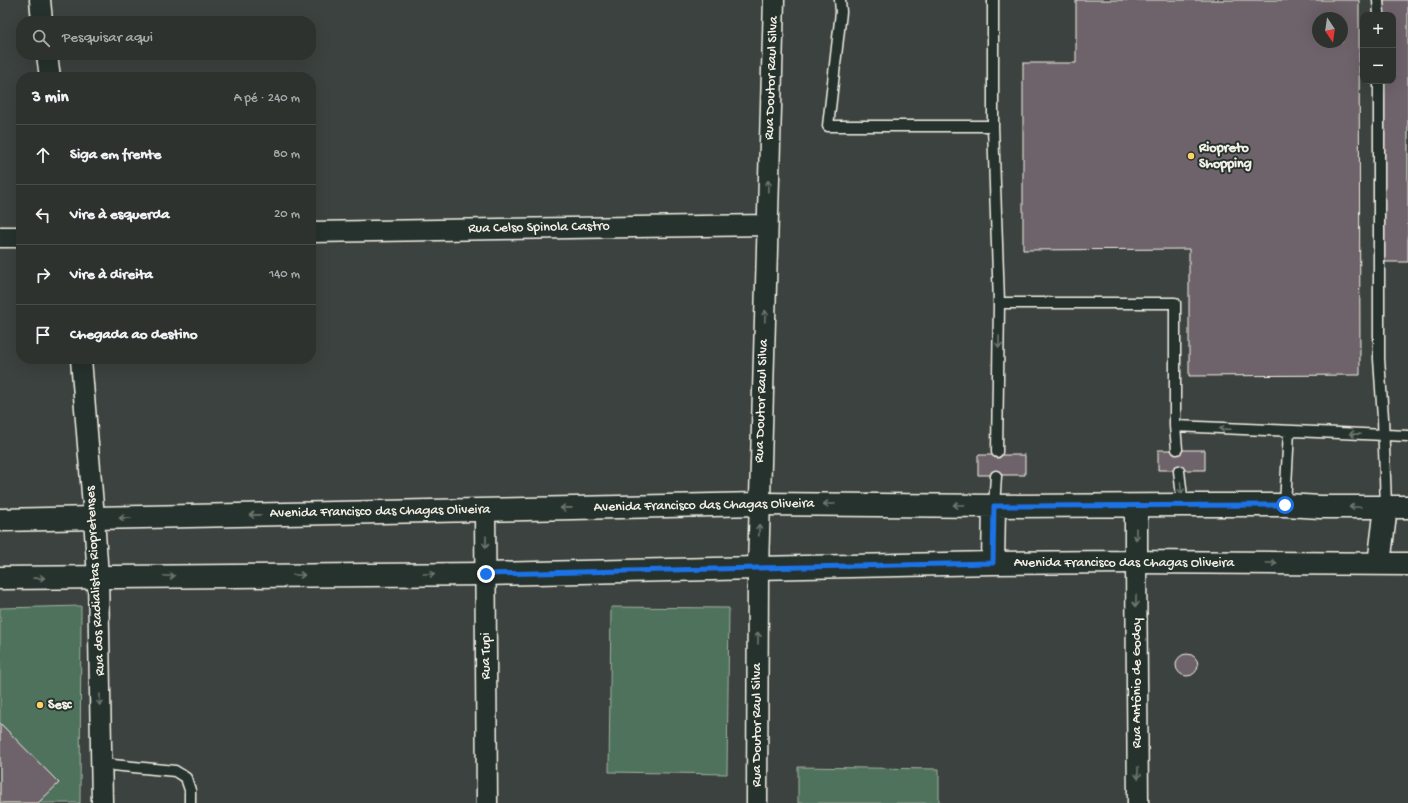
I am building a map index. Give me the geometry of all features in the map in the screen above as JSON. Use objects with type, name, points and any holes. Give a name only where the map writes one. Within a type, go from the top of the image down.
[{"type":"main road","name":"Avenida Francisco das Chagas Oliveira","points":[[0,520],[759,504],[994,506],[1285,505],[1321,507],[1408,507]]},
{"type":"main road","points":[[993,563],[994,506]]},
{"type":"main road","points":[[1136,506],[1136,562]]},
{"type":"main road","points":[[1379,564],[1386,507]]},
{"type":"main road","name":"Avenida Francisco das Chagas Oliveira","points":[[0,578],[486,574],[993,563],[1136,562],[1408,564]]},
{"type":"street","points":[[40,0],[42,16]]},
{"type":"street","name":"Rua Doutor Raul Silva","points":[[757,803],[759,504],[774,0]]},
{"type":"street","points":[[48,60],[49,72]]},
{"type":"street","name":"Rua Celso Spinola Castro","points":[[316,232],[767,224]]},
{"type":"street","points":[[0,237],[16,237]]},
{"type":"street","name":"Rua dos Radialistas Riopretenses","points":[[80,364],[98,577],[102,803]]},
{"type":"street","name":"Rua Tupi","points":[[485,510],[488,803]]},
{"type":"street","name":"Rua Antônio de Godoy","points":[[1136,562],[1138,803]]},
{"type":"lane","points":[[840,0],[841,12],[828,126],[993,126]]},
{"type":"lane","points":[[993,0],[993,126],[999,303],[997,452]]},
{"type":"lane","points":[[1378,0],[1379,12]]},
{"type":"lane","points":[[1379,84],[1380,359],[1386,507]]},
{"type":"lane","points":[[999,303],[1175,303],[1175,426],[1177,449]]},
{"type":"lane","points":[[1175,426],[1408,436]]},
{"type":"lane","points":[[1285,505],[1289,431]]},
{"type":"lane","points":[[1180,471],[1183,505]]},
{"type":"lane","points":[[994,506],[996,476]]},
{"type":"lane","points":[[102,764],[175,771],[186,778],[190,790],[190,803]]},
{"type":"green space","name":"Sesc","points":[[81,606],[80,803],[0,803],[0,608]]},
{"type":"green space","points":[[611,607],[729,608],[727,774],[609,772]]},
{"type":"green space","points":[[798,767],[939,769],[939,803],[798,803]]},
{"type":"building","name":"Riopreto Shopping","points":[[1076,0],[1359,0],[1360,375],[1189,376],[1189,249],[1023,250],[1023,63],[1076,63]]},
{"type":"building","points":[[1380,0],[1408,0],[1408,262],[1381,262],[1380,84],[1396,84],[1396,12],[1380,12]]},
{"type":"building","points":[[1158,450],[1205,450],[1205,470],[1158,470]]},
{"type":"building","points":[[978,455],[1025,455],[1025,475],[978,475]]},
{"type":"building","points":[[1187,654],[1195,657],[1198,665],[1195,673],[1187,676],[1179,673],[1176,665],[1179,657]]},
{"type":"building","points":[[0,723],[59,783],[38,803],[0,803]]},
{"type":"place","name":"Riopreto Shopping","points":[[1191,156]]},
{"type":"place","name":"Sesc","points":[[40,705]]},
{"type":"route","points":[[486,574],[993,563],[994,506],[1285,505]]}]
